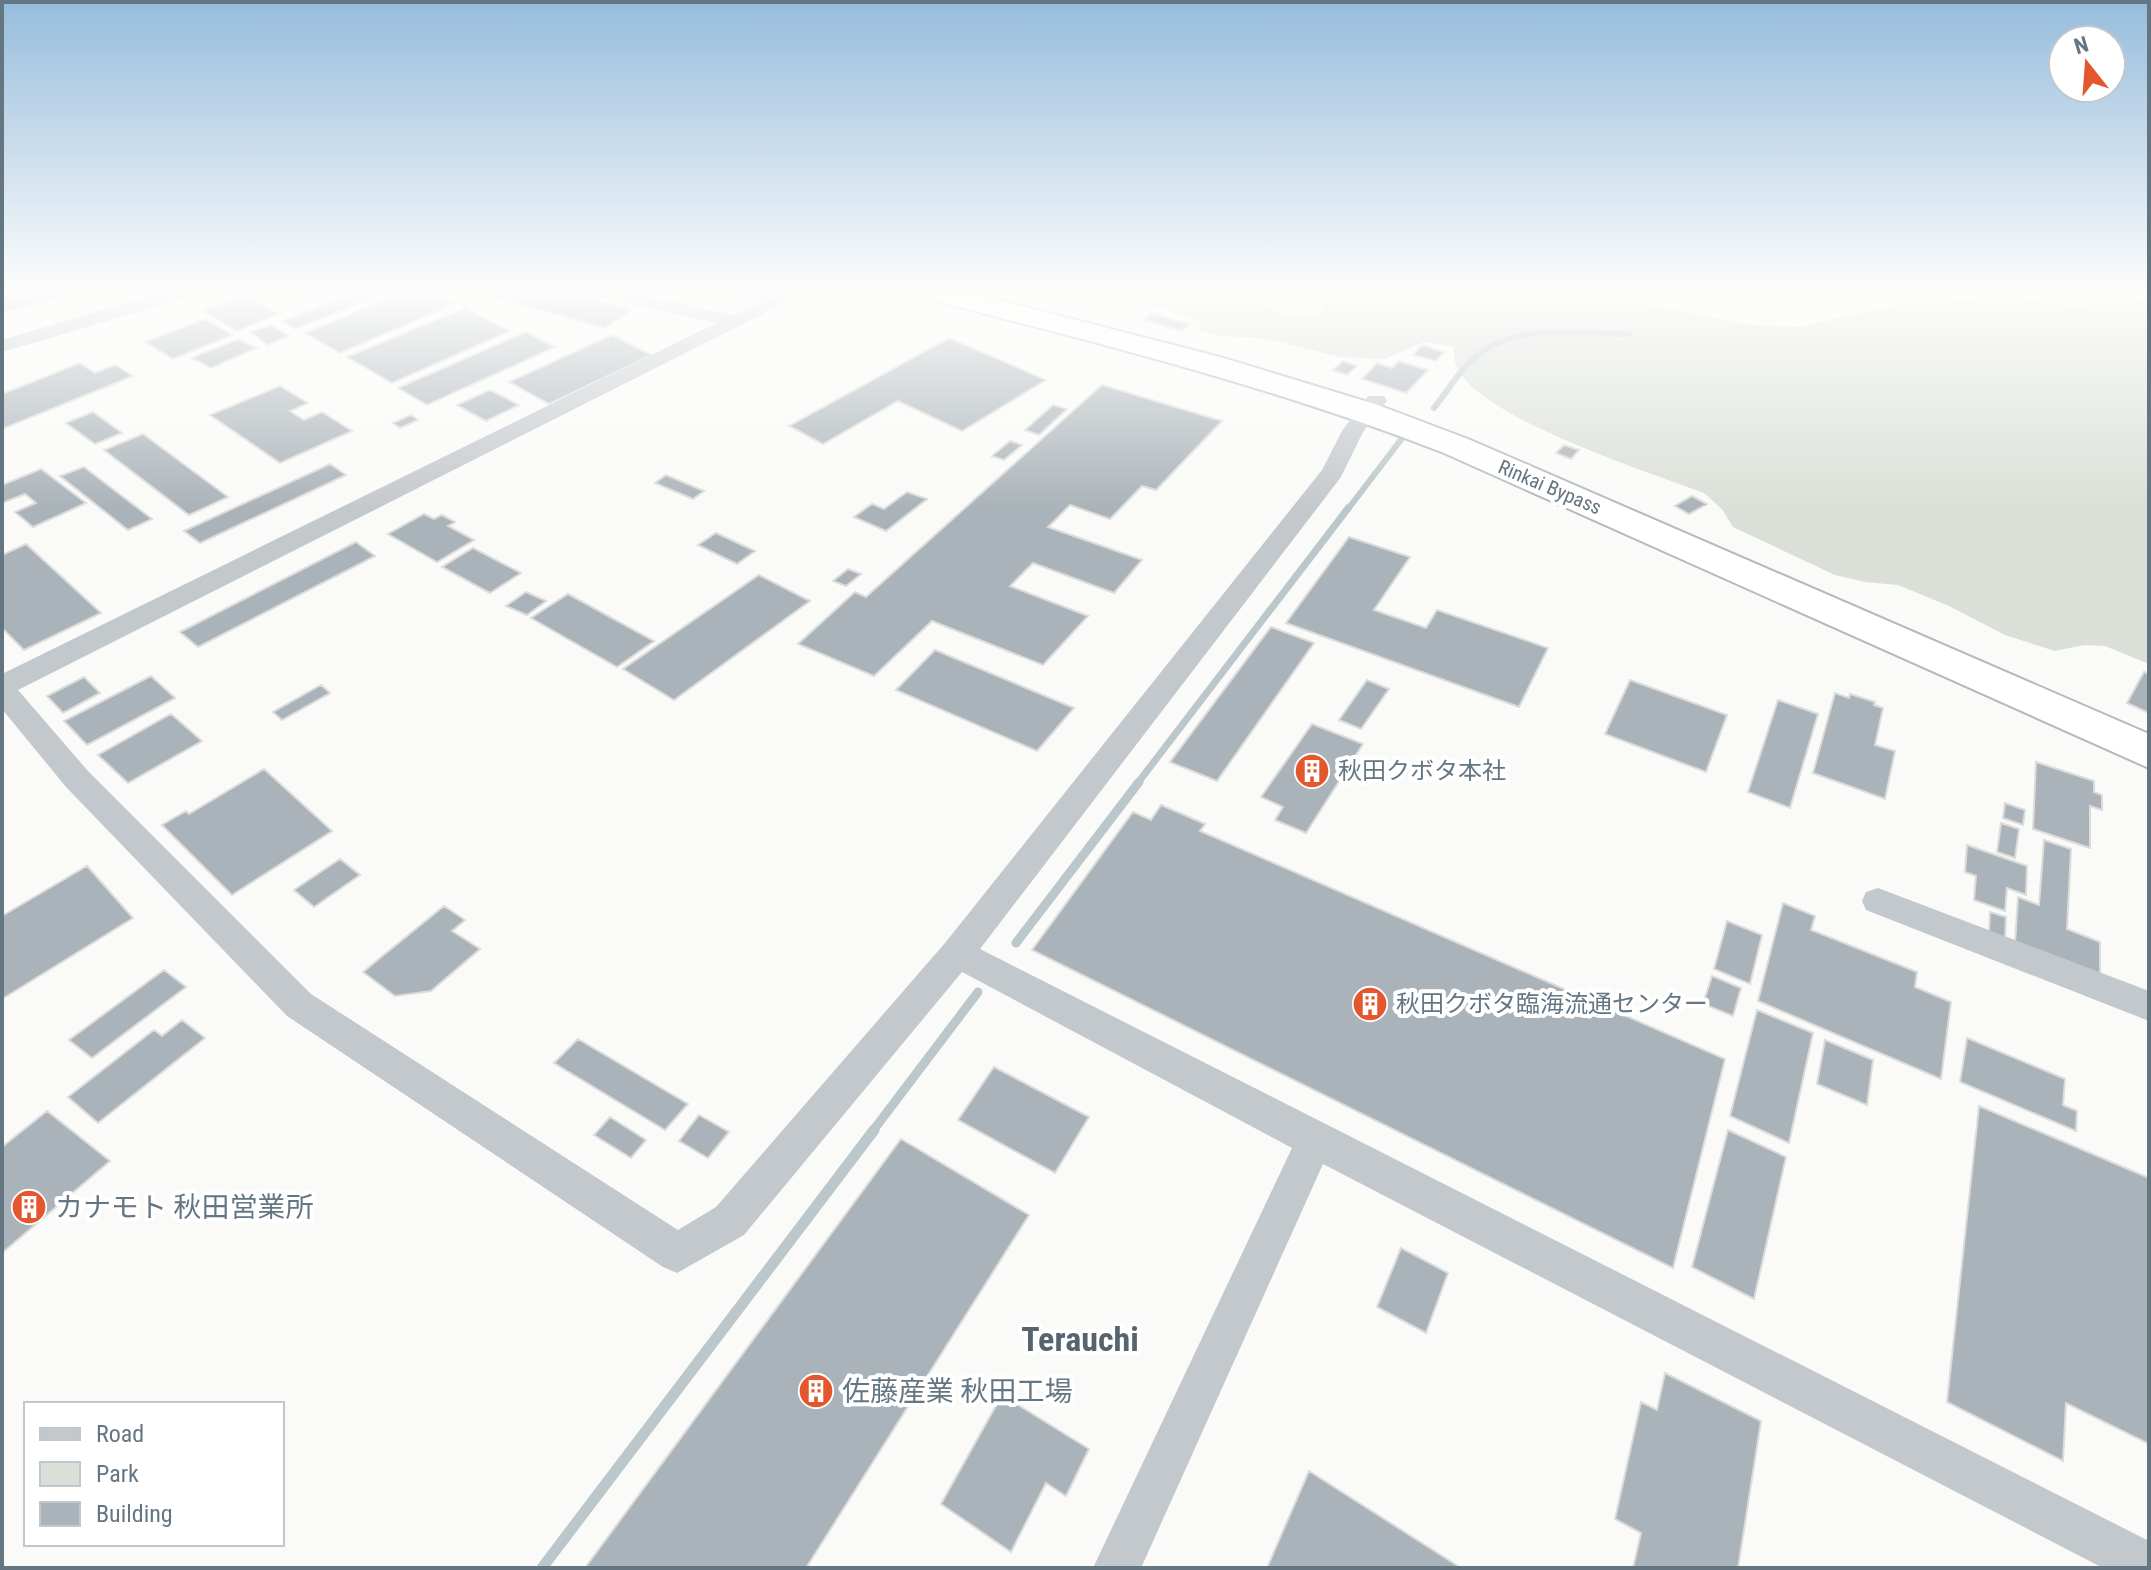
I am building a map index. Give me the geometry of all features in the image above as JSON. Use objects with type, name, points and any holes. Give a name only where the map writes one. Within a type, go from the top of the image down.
[{"type":"highway","name":"Rinkai Bypass","points":[[1210,363],[1482,438],[1710,534],[2149,732]]},
{"type":"highway","name":"Rinkai Bypass","points":[[1245,363],[1372,406],[2149,752]]},
{"type":"street","points":[[653,363],[2,688],[77,779],[299,1005],[677,1253],[730,1221],[957,953],[1333,472],[1353,431],[1372,406]]},
{"type":"street","points":[[1878,901],[2149,1006]]},
{"type":"street","points":[[957,953],[1315,1140],[2149,1566]]},
{"type":"street","points":[[1117,1568],[1315,1140]]},
{"type":"green space","points":[[2149,363],[2149,664],[2105,646],[2084,645],[2055,651],[2005,635],[1949,606],[1898,585],[1835,575],[1733,527],[1722,509],[1704,493],[1567,441],[1529,423],[1495,404],[1470,385],[1456,365]]},
{"type":"building","points":[[79,363],[95,373],[115,365],[133,376],[2,429],[2,394]]},
{"type":"building","points":[[202,363],[222,363],[211,368]]},
{"type":"building","points":[[358,363],[437,363],[392,383]]},
{"type":"building","points":[[455,363],[519,363],[427,405],[398,388]]},
{"type":"building","points":[[550,363],[635,363],[549,404],[509,382]]},
{"type":"building","points":[[903,363],[1007,363],[1046,380],[962,431],[898,401],[823,444],[789,426]]},
{"type":"building","points":[[1340,363],[1357,366],[1347,375],[1333,370]]},
{"type":"building","points":[[1377,363],[1392,368],[1397,363],[1406,363],[1428,370],[1406,393],[1362,379]]},
{"type":"building","points":[[1102,385],[1222,421],[1156,490],[1142,486],[1110,519],[1070,505],[1048,527],[1142,560],[1114,593],[1033,563],[1010,586],[1088,616],[1043,665],[932,621],[874,676],[798,644],[855,592],[866,597]]},
{"type":"building","points":[[280,386],[308,403],[290,411],[304,420],[322,412],[352,431],[280,463],[210,415]]},
{"type":"building","points":[[490,390],[519,405],[486,421],[457,405]]},
{"type":"building","points":[[1053,405],[1067,409],[1039,435],[1025,430]]},
{"type":"building","points":[[93,412],[122,433],[95,444],[66,423]]},
{"type":"building","points":[[411,415],[418,420],[400,428],[393,423]]},
{"type":"building","points":[[143,434],[228,497],[189,515],[104,450]]},
{"type":"building","points":[[1010,441],[1022,445],[1004,460],[992,456]]},
{"type":"building","points":[[1564,445],[1579,450],[1571,459],[1556,453]]},
{"type":"building","points":[[330,464],[346,475],[200,543],[184,531]]},
{"type":"building","points":[[84,467],[152,519],[128,530],[60,476]]},
{"type":"building","points":[[41,469],[86,503],[33,527],[15,512],[36,503],[25,494],[2,503],[2,485]]},
{"type":"building","points":[[666,475],[704,491],[693,499],[655,483]]},
{"type":"building","points":[[907,492],[927,499],[886,531],[854,517],[872,504],[884,509]]},
{"type":"building","points":[[1692,496],[1707,504],[1689,514],[1675,506]]},
{"type":"building","points":[[424,514],[434,519],[442,515],[455,522],[448,526],[474,540],[437,562],[388,534]]},
{"type":"building","points":[[716,533],[755,551],[737,564],[698,545]]},
{"type":"building","points":[[1349,537],[1410,557],[1374,610],[1426,628],[1437,610],[1548,648],[1519,707],[1286,623]]},
{"type":"building","points":[[356,542],[375,556],[198,647],[180,632]]},
{"type":"building","points":[[26,544],[101,613],[24,650],[2,628],[2,555]]},
{"type":"building","points":[[473,548],[521,573],[490,593],[442,567]]},
{"type":"building","points":[[848,569],[861,574],[846,586],[833,581]]},
{"type":"building","points":[[759,575],[810,601],[674,700],[623,669]]},
{"type":"building","points":[[526,592],[546,601],[527,615],[506,606]]},
{"type":"building","points":[[568,594],[654,641],[617,667],[531,618]]},
{"type":"building","points":[[1271,627],[1314,643],[1217,781],[1170,762]]},
{"type":"building","points":[[935,650],[1074,708],[1037,751],[896,690]]},
{"type":"building","points":[[2144,672],[2149,674],[2149,713],[2127,703]]},
{"type":"building","points":[[151,676],[175,698],[87,745],[64,721]]},
{"type":"building","points":[[84,677],[100,693],[63,713],[47,696]]},
{"type":"building","points":[[1367,680],[1389,689],[1361,729],[1339,720]]},
{"type":"building","points":[[1630,680],[1727,715],[1706,772],[1605,734]]},
{"type":"building","points":[[321,685],[330,693],[282,720],[273,712]]},
{"type":"building","points":[[1835,693],[1849,698],[1850,694],[1883,708],[1875,745],[1895,751],[1885,799],[1813,773]]},
{"type":"building","points":[[1778,700],[1818,714],[1790,808],[1748,792]]},
{"type":"building","points":[[171,714],[202,741],[128,783],[98,755]]},
{"type":"building","name":"秋田クボタ本社","points":[[1312,724],[1363,744],[1306,833],[1275,820],[1283,807],[1261,797]]},
{"type":"building","points":[[2036,762],[2094,781],[2094,792],[2102,795],[2102,810],[2090,806],[2090,848],[2033,829]]},
{"type":"building","points":[[264,769],[332,831],[232,895],[162,825],[186,811],[189,814]]},
{"type":"building","points":[[2005,803],[2025,810],[2023,825],[2003,818]]},
{"type":"building","name":"秋田クボタ臨海流通センター","points":[[1161,805],[1205,824],[1200,831],[1725,1059],[1673,1268],[1032,950],[1133,812],[1151,820]]},
{"type":"building","points":[[2001,823],[2019,829],[2015,858],[1997,852]]},
{"type":"building","points":[[2044,840],[2071,849],[2067,929],[2100,942],[2100,976],[2015,944],[2018,897],[2039,905]]},
{"type":"building","points":[[1967,845],[2027,866],[2026,895],[2007,888],[2005,911],[1974,900],[1976,876],[1965,872]]},
{"type":"building","points":[[340,859],[360,875],[314,907],[294,890]]},
{"type":"building","points":[[87,866],[133,918],[2,999],[2,916]]},
{"type":"building","points":[[1783,903],[1815,916],[1811,930],[1917,972],[1915,987],[1951,1002],[1941,1079],[1758,1001]]},
{"type":"building","points":[[444,906],[465,920],[452,931],[480,949],[431,991],[395,996],[363,972]]},
{"type":"building","points":[[1990,912],[2006,917],[2005,940],[1989,934]]},
{"type":"building","points":[[1727,921],[1762,935],[1750,984],[1714,969]]},
{"type":"building","points":[[164,970],[186,987],[92,1058],[69,1040]]},
{"type":"building","points":[[1712,976],[1741,988],[1733,1016],[1703,1004]]},
{"type":"building","points":[[1757,1010],[1813,1033],[1789,1143],[1730,1116]]},
{"type":"building","points":[[182,1020],[205,1038],[98,1123],[68,1097],[154,1030],[162,1036]]},
{"type":"building","points":[[1967,1038],[2065,1079],[2063,1105],[2077,1111],[2076,1131],[1960,1082]]},
{"type":"building","points":[[578,1039],[688,1104],[665,1130],[554,1063]]},
{"type":"building","points":[[1825,1040],[1873,1060],[1867,1105],[1817,1084]]},
{"type":"building","points":[[994,1067],[1089,1117],[1055,1173],[958,1120]]},
{"type":"building","points":[[1979,1106],[2149,1178],[2149,1444],[2066,1403],[2063,1461],[1947,1402]]},
{"type":"building","name":"カナモト 秋田営業所","points":[[47,1111],[110,1161],[2,1253],[2,1147]]},
{"type":"building","points":[[699,1115],[729,1132],[708,1158],[679,1141]]},
{"type":"building","points":[[610,1117],[646,1140],[631,1158],[594,1135]]},
{"type":"building","points":[[1728,1130],[1786,1157],[1754,1299],[1692,1267]]},
{"type":"building","name":"佐藤産業 秋田工場","points":[[901,1139],[1029,1215],[806,1568],[585,1568]]},
{"type":"building","points":[[1401,1248],[1448,1273],[1426,1333],[1377,1307]]},
{"type":"building","points":[[1665,1373],[1761,1421],[1738,1568],[1633,1568],[1641,1533],[1615,1519],[1641,1402],[1657,1410]]},
{"type":"building","points":[[1002,1395],[1089,1449],[1066,1496],[1046,1483],[1011,1552],[941,1504]]},
{"type":"building","points":[[1309,1471],[1461,1568],[1267,1568]]},
{"type":"waterway","points":[[1434,408],[1470,363]]},
{"type":"waterway","points":[[1348,509],[1403,437]]},
{"type":"waterway","points":[[1137,784],[1349,507]]},
{"type":"waterway","points":[[1016,943],[1139,782]]},
{"type":"waterway","points":[[872,1132],[978,992]]},
{"type":"waterway","points":[[542,1568],[874,1130]]},
{"type":"place","name":"秋田クボタ本社","points":[[1312,771]]},
{"type":"place","name":"秋田クボタ臨海流通センター","points":[[1370,1004]]},
{"type":"place","name":"カナモト 秋田営業所","points":[[29,1207]]},
{"type":"place","name":"佐藤産業 秋田工場","points":[[816,1391]]},
{"type":"district","name":"Terauchi","points":[[1080,1339]]}]
